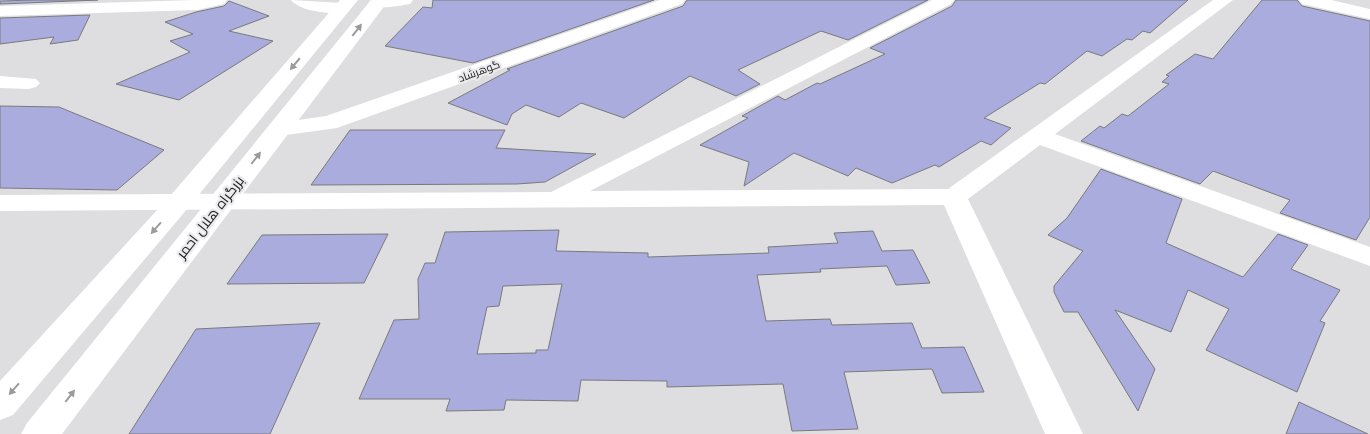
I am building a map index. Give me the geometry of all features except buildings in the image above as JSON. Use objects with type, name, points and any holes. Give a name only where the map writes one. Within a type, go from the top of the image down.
[{"type":"main road","points":[[0,11],[182,6],[218,0]]},
{"type":"main road","points":[[300,0],[316,6],[346,4]]},
{"type":"main road","name":"گوهرشاد","points":[[279,129],[328,123],[676,0]]},
{"type":"main road","points":[[556,198],[945,0]]},
{"type":"main road","points":[[0,203],[556,198],[954,197],[1224,0]]},
{"type":"main road","points":[[1308,0],[1370,14]]},
{"type":"main road","name":"بزرگراه هلال احمر","points":[[40,434],[279,129],[387,1]]},
{"type":"main road","points":[[0,405],[178,202],[346,4]]},
{"type":"main road","points":[[0,82],[29,82]]},
{"type":"main road","points":[[1037,136],[1370,257]]},
{"type":"main road","points":[[954,197],[1064,434]]}]
